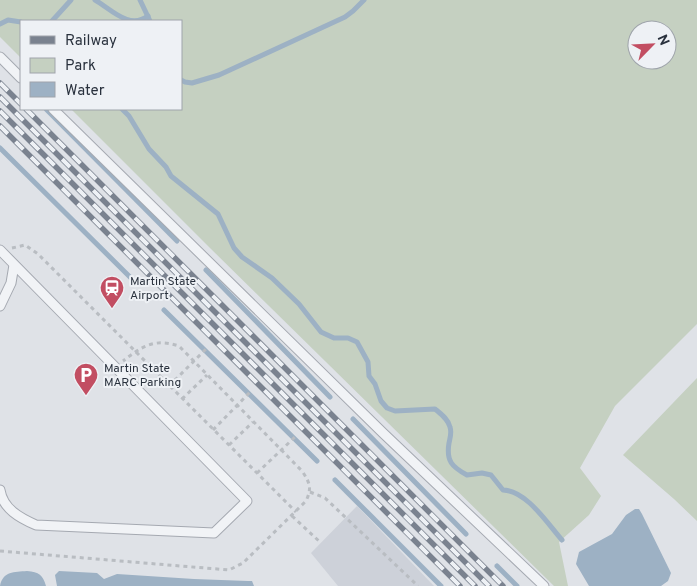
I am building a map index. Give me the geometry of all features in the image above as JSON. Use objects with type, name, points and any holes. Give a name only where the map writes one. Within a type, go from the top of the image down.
[{"type":"lane","points":[[0,57],[20,77]]},
{"type":"lane","points":[[54,110],[382,433],[544,586]]},
{"type":"lane","points":[[0,250],[247,501],[214,533],[36,525],[19,518],[1,497],[0,490]]},
{"type":"lane","points":[[0,306],[11,283],[14,265]]},
{"type":"path","points":[[10,249],[24,245],[30,247],[296,512]]},
{"type":"path","points":[[0,550],[230,570],[243,563],[306,501],[310,492],[305,477],[282,450],[236,406],[179,346],[170,343],[158,343],[140,347],[115,367]]},
{"type":"path","points":[[169,386],[208,348]]},
{"type":"path","points":[[182,398],[207,375]]},
{"type":"path","points":[[213,430],[251,391]]},
{"type":"path","points":[[228,445],[253,422]]},
{"type":"path","points":[[257,473],[296,436]]},
{"type":"path","points":[[310,492],[325,498],[418,586]]},
{"type":"path","points":[[292,516],[320,542]]},
{"type":"shaded area","points":[[357,506],[434,586],[338,586],[311,553]]},
{"type":"green space","points":[[0,0],[697,0],[697,324],[615,406],[580,468],[601,496],[589,515],[559,542],[568,586],[554,586],[72,110],[182,110],[182,20],[20,20],[20,57],[0,37]]},
{"type":"green space","points":[[697,378],[697,521],[623,455]]},
{"type":"water","points":[[635,509],[639,509],[642,514],[671,573],[668,581],[661,586],[589,586],[576,564],[579,552],[612,534],[626,515]]},
{"type":"water","points":[[27,571],[40,575],[46,586],[0,586],[1,581],[6,575]]},
{"type":"water","points":[[59,571],[97,573],[104,579],[117,574],[252,581],[254,586],[57,586],[55,575]]},
{"type":"waterway","points":[[53,20],[71,0]]},
{"type":"waterway","points":[[95,0],[120,17],[130,20]]},
{"type":"waterway","points":[[140,0],[150,20]]},
{"type":"waterway","points":[[182,80],[192,83],[219,75],[345,17],[364,0]]},
{"type":"waterway","points":[[141,20],[148,16]]},
{"type":"waterway","points":[[0,24],[8,20],[20,22]]},
{"type":"waterway","points":[[47,110],[177,241]]},
{"type":"waterway","points":[[123,110],[129,116],[149,149],[166,167],[171,176],[218,214],[234,248],[242,257],[272,278],[299,304],[321,332],[334,338],[348,338],[357,342],[368,362],[369,376],[375,384],[381,401],[387,408],[395,411],[435,409],[446,419],[450,427],[448,454],[451,463],[467,475],[482,473],[491,475],[503,490],[520,496],[536,509],[562,540]]},
{"type":"waterway","points":[[0,148],[136,283]]},
{"type":"waterway","points":[[206,270],[330,397]]},
{"type":"waterway","points":[[164,310],[317,461]]},
{"type":"waterway","points":[[353,419],[466,534]]},
{"type":"waterway","points":[[335,480],[441,586]]},
{"type":"waterway","points":[[497,566],[517,586]]},
{"type":"railway","points":[[0,83],[20,103]]},
{"type":"railway","points":[[0,97],[489,586]]},
{"type":"railway","points":[[27,110],[503,586]]},
{"type":"railway","points":[[0,111],[475,586]]},
{"type":"railway","points":[[0,126],[460,586]]},
{"type":"place","name":"Martin State Airport","points":[[112,309]]},
{"type":"place","name":"Martin State MARC Parking","points":[[86,396]]}]
